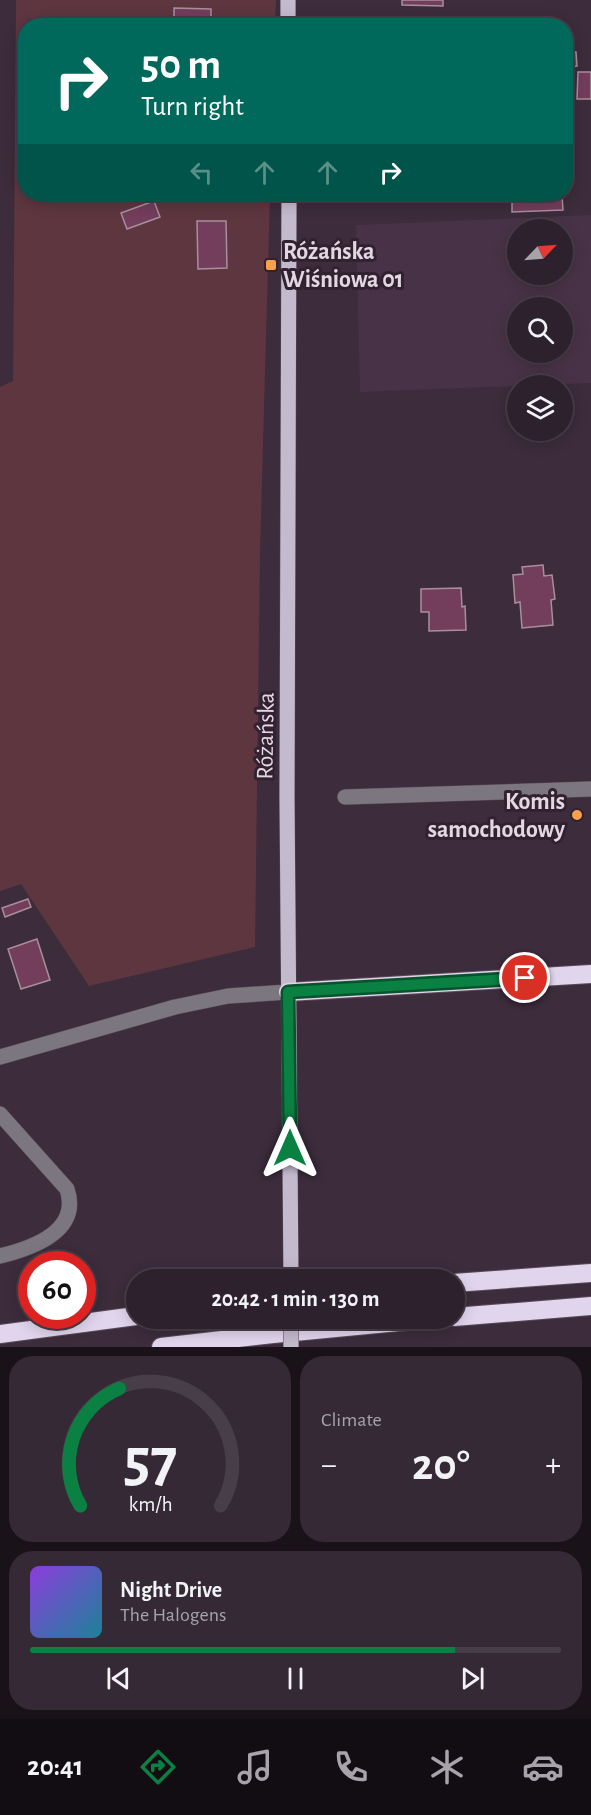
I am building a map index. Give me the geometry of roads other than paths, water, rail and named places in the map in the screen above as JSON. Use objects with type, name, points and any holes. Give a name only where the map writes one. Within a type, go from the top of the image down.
[{"type":"highway","points":[[288,992],[591,974]]},
{"type":"highway","points":[[465,1281],[591,1273]]},
{"type":"highway","points":[[465,1316],[591,1306]]},
{"type":"highway","points":[[0,1334],[126,1317]]},
{"type":"highway","points":[[161,1347],[325,1329]]},
{"type":"main road","points":[[288,0],[288,18]]},
{"type":"main road","name":"Różańska","points":[[289,201],[287,797],[291,1269]]},
{"type":"main road","points":[[291,1329],[291,1347]]},
{"type":"street","points":[[345,797],[591,789]]},
{"type":"street","points":[[0,1057],[186,1005],[228,996],[288,992]]},
{"type":"street","points":[[0,1114],[67,1189],[70,1200],[70,1211],[60,1228],[26,1248],[0,1256]]},
{"type":"place","name":"Różańska Wiśniowa 01","points":[[271,265]]},
{"type":"place","name":"Komis samochodowy","points":[[577,815]]}]
